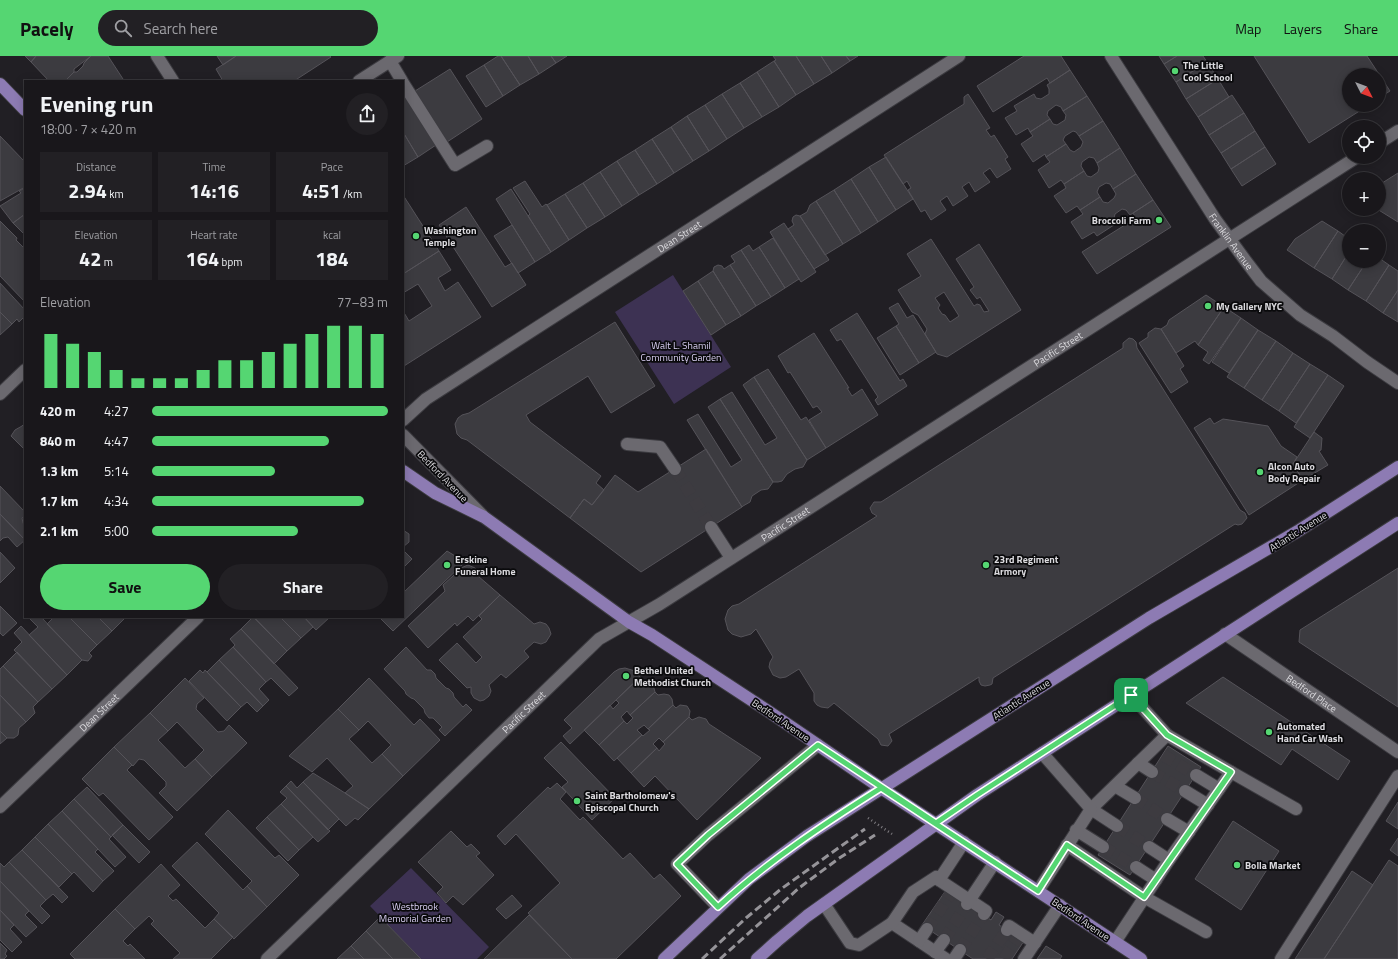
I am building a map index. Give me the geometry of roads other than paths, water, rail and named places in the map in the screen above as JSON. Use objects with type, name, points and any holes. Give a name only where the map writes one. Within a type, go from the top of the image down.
[{"type":"main road","points":[[0,84],[24,109]]},
{"type":"main road","name":"Atlantic Avenue","points":[[664,959],[749,879],[786,850],[1149,618],[1298,531],[1398,467]]},
{"type":"main road","name":"Bedford Avenue","points":[[404,472],[435,493],[484,517],[629,622],[652,635],[1141,959]]},
{"type":"main road","points":[[757,959],[776,941],[824,904],[977,795],[1398,523]]},
{"type":"street","points":[[157,56],[172,80]]},
{"type":"street","name":"Dean Street","points":[[404,419],[426,399],[959,56]]},
{"type":"street","name":"Franklin Avenue","points":[[1111,56],[1229,239],[1261,280],[1300,315],[1333,336],[1398,383]]},
{"type":"street","points":[[361,80],[394,59],[401,80]]},
{"type":"street","points":[[404,85],[455,165],[487,146]]},
{"type":"street","points":[[1386,139],[1398,131]]},
{"type":"street","name":"Pacific Street","points":[[267,959],[599,639],[660,604],[1346,164]]},
{"type":"street","points":[[0,394],[24,371]]},
{"type":"street","name":"Bedford Avenue","points":[[404,436],[484,517]]},
{"type":"street","points":[[627,444],[660,447],[675,469]]},
{"type":"street","points":[[711,526],[731,558]]},
{"type":"street","name":"Dean Street","points":[[0,807],[197,618]]},
{"type":"street","name":"Bedford Place","points":[[1225,634],[1398,752]]},
{"type":"street","points":[[1131,695],[1167,735],[1296,809]]},
{"type":"street","points":[[1038,891],[1091,809],[1138,764],[1158,752],[1167,735]]},
{"type":"street","points":[[718,907],[677,864],[708,835],[818,745]]},
{"type":"street","points":[[1042,753],[1091,809],[1117,826]]},
{"type":"street","points":[[1138,764],[1152,772]]},
{"type":"street","points":[[1115,942],[1169,860],[1231,772]]},
{"type":"street","points":[[1196,775],[1219,789]]},
{"type":"street","points":[[1281,959],[1398,776]]},
{"type":"street","points":[[1115,786],[1135,798]]},
{"type":"street","points":[[1185,791],[1208,805]]},
{"type":"street","points":[[1167,819],[1189,832]]},
{"type":"street","points":[[1076,830],[1103,847]]},
{"type":"street","points":[[939,880],[964,842]]},
{"type":"street","points":[[1067,845],[1144,897],[1206,932]]},
{"type":"street","points":[[1149,847],[1169,860]]},
{"type":"street","points":[[968,902],[995,862]]},
{"type":"street","points":[[1136,867],[1156,880]]},
{"type":"street","points":[[824,904],[850,943],[859,945],[892,923],[913,892],[936,877],[968,902],[986,911],[984,914]]},
{"type":"street","points":[[1024,959],[1060,905]]},
{"type":"street","points":[[892,923],[946,959]]},
{"type":"street","points":[[1007,930],[1009,926],[1020,936],[1035,943]]},
{"type":"street","points":[[919,941],[927,929]]},
{"type":"street","points":[[935,952],[944,940]]},
{"type":"tunnel","points":[[675,469],[711,527]]},
{"type":"tunnel","points":[[1163,755],[1196,775]]},
{"type":"tunnel","points":[[1152,772],[1185,791]]},
{"type":"tunnel","points":[[1135,798],[1167,819]]},
{"type":"tunnel","points":[[1117,826],[1149,847]]},
{"type":"tunnel","points":[[1103,847],[1136,867]]},
{"type":"tunnel","points":[[927,929],[951,893]]},
{"type":"tunnel","points":[[944,940],[967,904]]},
{"type":"tunnel","points":[[960,950],[984,914]]},
{"type":"tunnel","points":[[987,959],[1007,930]]},
{"type":"tunnel","points":[[1004,959],[1018,937]]},
{"type":"railway","points":[[702,959],[746,918],[781,889],[865,829]]},
{"type":"railway","points":[[720,959],[799,888],[838,859],[875,835]]},
{"type":"place","name":"The Little Cool School","points":[[1175,71]]},
{"type":"place","name":"Broccoli Farm","points":[[1159,220]]},
{"type":"place","name":"Washington Temple","points":[[416,236]]},
{"type":"place","name":"My Gallery NYC","points":[[1208,306]]},
{"type":"place","name":"Alcon Auto Body Repair","points":[[1260,472]]},
{"type":"place","name":"Erskine Funeral Home","points":[[447,565]]},
{"type":"place","name":"23rd Regiment Armory","points":[[986,565]]},
{"type":"place","name":"Bethel United Methodist Church","points":[[626,676]]},
{"type":"place","name":"Automated Hand Car Wash","points":[[1269,732]]},
{"type":"place","name":"Saint Bartholomew's Episcopal Church","points":[[577,801]]},
{"type":"place","name":"Bolla Market","points":[[1237,865]]},
{"type":"park label","name":"Walt L. Shamil Community Garden","points":[[681,350]]},
{"type":"park label","name":"Westbrook Memorial Garden","points":[[415,912]]}]
